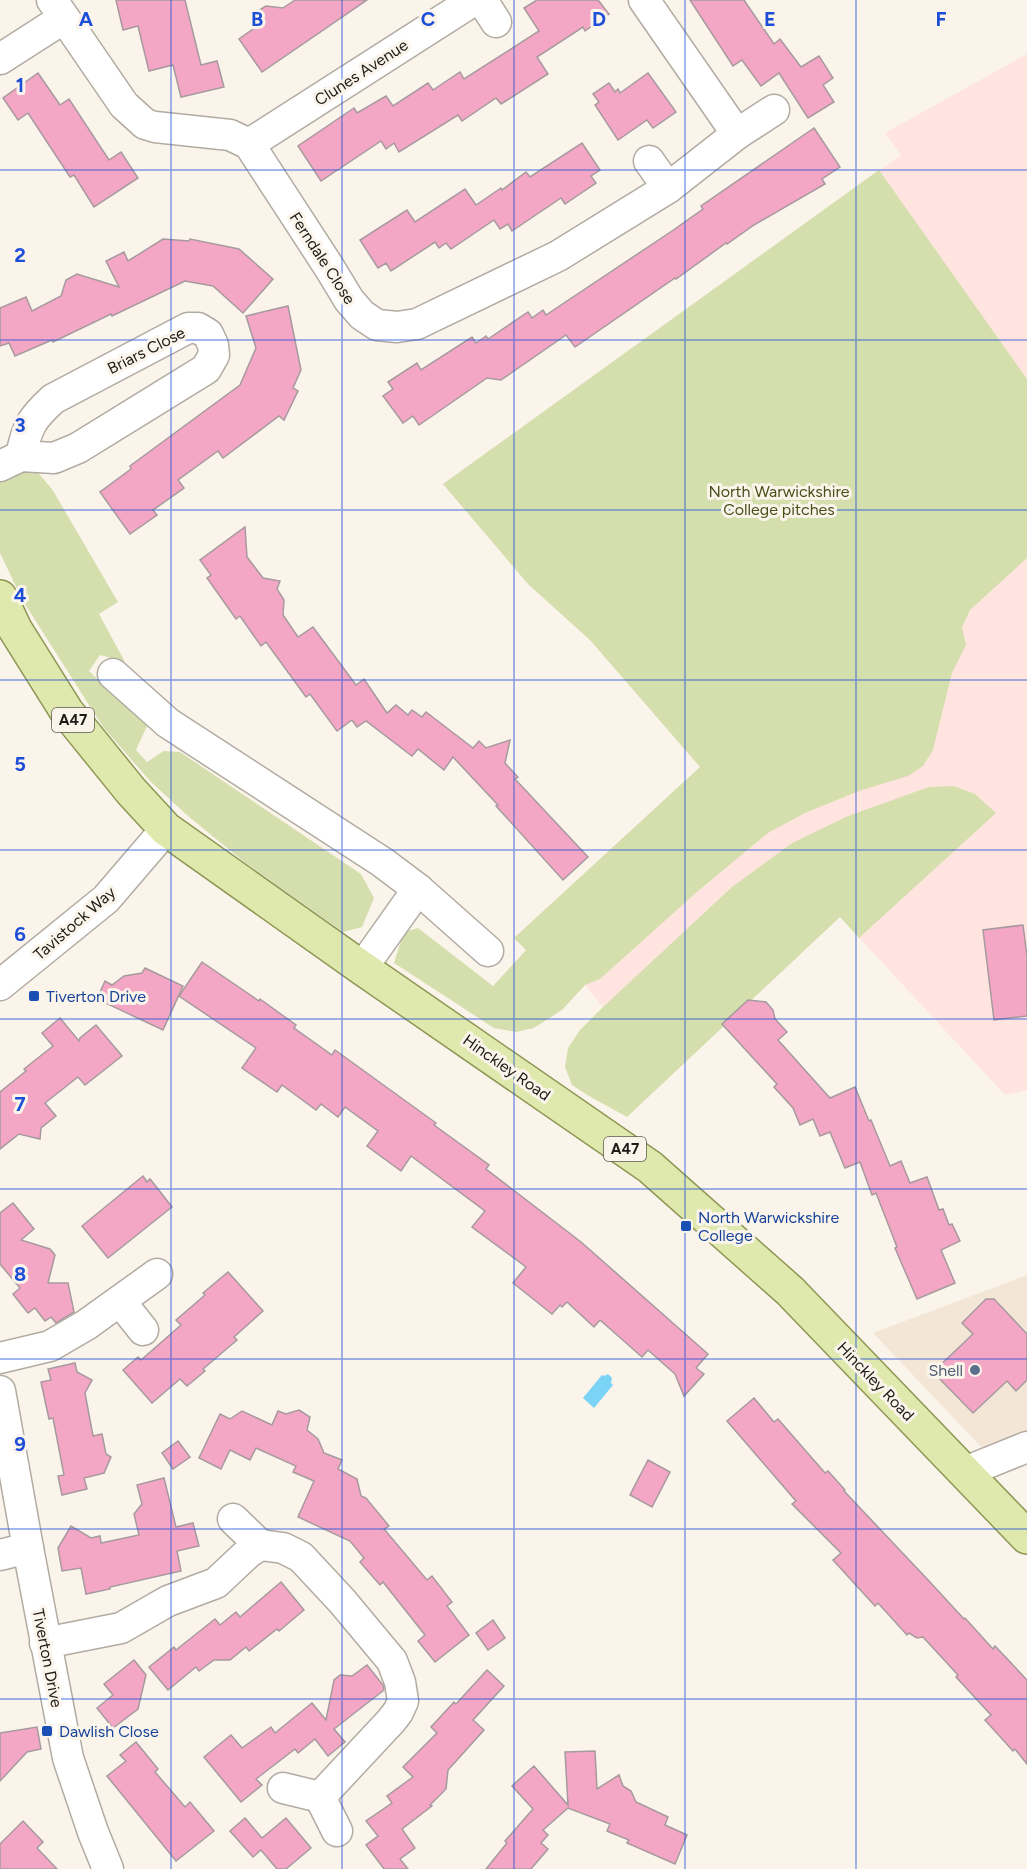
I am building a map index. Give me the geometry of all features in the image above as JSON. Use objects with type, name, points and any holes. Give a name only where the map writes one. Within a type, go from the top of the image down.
[{"type":"main road","name":"Hinckley Road","points":[[0,597],[15,629],[68,712],[166,829],[650,1167],[790,1291],[1027,1537]]},
{"type":"street","name":"Clunes Avenue","points":[[249,144],[474,0]]},
{"type":"street","points":[[644,0],[737,134]]},
{"type":"street","points":[[0,59],[58,9],[124,105],[145,124],[230,135],[249,144]]},
{"type":"street","name":"Ferndale Close","points":[[249,144],[349,300],[362,315],[377,325],[397,327],[417,324],[558,256],[668,188],[737,134],[774,110]]},
{"type":"street","points":[[649,161],[668,188]]},
{"type":"street","name":"Briars Close","points":[[188,328],[198,328],[208,334],[214,355],[206,369],[78,448],[54,458],[10,461],[37,413],[53,399],[188,328]]},
{"type":"street","points":[[113,674],[168,723],[382,862],[488,951]]},
{"type":"street","name":"Tavistock Way","points":[[0,985],[106,899],[166,829]]},
{"type":"street","points":[[362,968],[418,890]]},
{"type":"street","points":[[0,1358],[50,1346],[86,1326],[157,1274]]},
{"type":"street","points":[[120,1300],[143,1330]]},
{"type":"street","name":"Tiverton Drive","points":[[0,1391],[14,1552],[45,1643],[68,1758],[108,1869]]},
{"type":"street","points":[[965,1472],[1027,1447]]},
{"type":"street","points":[[232,1519],[261,1545],[283,1548],[301,1557],[342,1601],[392,1661],[400,1682],[403,1701],[392,1721],[320,1797]]},
{"type":"street","points":[[45,1643],[122,1628],[168,1600],[216,1583],[249,1552],[261,1545]]},
{"type":"street","points":[[283,1788],[320,1797],[337,1831]]},
{"type":"shaded area","points":[[1027,54],[1027,1090],[1005,1095],[840,917],[721,1024],[603,1007],[585,985],[544,947],[514,938],[700,767],[590,640],[528,584],[443,484],[901,155],[885,133]]},
{"type":"shaded area","points":[[1027,1275],[1027,1433],[985,1451],[873,1333]]},
{"type":"green space","name":"North Warwickshire College pitches","points":[[879,170],[1027,379],[1027,558],[970,610],[962,627],[966,645],[952,673],[933,750],[923,766],[908,776],[859,791],[805,813],[768,833],[698,891],[600,979],[585,985],[562,1010],[534,1028],[516,1032],[494,1028],[394,963],[404,932],[418,928],[493,986],[526,950],[514,938],[700,767],[590,640],[528,584],[443,484]]},
{"type":"green space","points":[[33,467],[52,489],[118,602],[99,614],[125,662],[100,655],[89,671],[147,726],[136,750],[147,762],[164,751],[180,752],[361,874],[374,898],[362,927],[343,932],[243,861],[150,781],[103,727],[23,601],[0,553],[0,478]]},
{"type":"green space","points":[[954,786],[975,794],[996,813],[859,938],[840,917],[627,1117],[572,1085],[565,1067],[568,1048],[580,1030],[732,887],[792,843],[848,816],[929,787]]},
{"type":"water","points":[[608,1374],[612,1378],[613,1385],[594,1408],[583,1398],[602,1375]]},
{"type":"building","points":[[116,0],[185,0],[201,65],[217,61],[224,87],[181,97],[173,65],[149,71],[138,26],[123,30]]},
{"type":"building","points":[[295,0],[367,0],[262,72],[239,39],[260,24],[253,14],[266,6],[283,8]]},
{"type":"building","points":[[537,0],[598,0],[609,14],[585,31],[583,27],[537,57],[548,74],[501,104],[496,98],[462,121],[458,115],[399,152],[394,143],[386,149],[381,141],[321,181],[298,146],[354,108],[357,113],[386,96],[393,106],[428,83],[433,90],[460,72],[464,79],[539,31],[524,8]]},
{"type":"building","points":[[690,0],[744,0],[774,44],[780,39],[801,67],[819,56],[833,78],[823,85],[834,102],[808,118],[779,73],[761,86],[742,60],[733,66]]},
{"type":"building","points":[[38,73],[60,105],[69,99],[109,160],[121,152],[138,178],[94,207],[74,175],[70,177],[28,113],[18,120],[3,98]]},
{"type":"building","points":[[648,73],[676,112],[653,128],[647,120],[618,140],[595,105],[599,102],[593,94],[609,83],[615,92],[618,89],[620,93]]},
{"type":"building","points":[[814,128],[840,167],[822,179],[825,184],[726,243],[575,347],[566,335],[501,380],[487,378],[419,425],[413,416],[403,423],[383,396],[393,389],[388,382],[417,363],[421,370],[472,337],[476,343],[486,336],[488,339],[528,312],[532,318],[543,310],[546,315],[672,231],[703,209],[701,206]]},
{"type":"building","points":[[582,143],[600,170],[591,176],[596,183],[565,204],[561,198],[512,231],[508,224],[500,229],[494,220],[451,249],[446,243],[439,248],[435,242],[391,271],[386,263],[378,268],[360,240],[407,210],[415,222],[465,189],[476,205],[501,188],[502,190],[526,172],[530,177]]},
{"type":"building","points":[[163,239],[189,241],[190,239],[239,249],[273,279],[243,313],[213,286],[185,281],[112,316],[111,314],[53,342],[52,340],[15,356],[9,343],[0,346],[0,308],[26,297],[32,311],[61,296],[66,280],[77,274],[119,287],[106,261],[124,252],[128,261]]},
{"type":"building","points":[[288,306],[301,370],[293,388],[298,391],[284,420],[279,416],[223,458],[218,451],[178,480],[184,488],[153,510],[157,515],[130,534],[100,492],[131,469],[130,466],[240,385],[256,348],[246,316]]},
{"type":"building","points":[[245,527],[247,557],[263,578],[280,581],[277,589],[284,600],[283,615],[298,637],[313,627],[356,685],[364,679],[387,713],[396,705],[408,715],[412,710],[422,717],[426,712],[473,748],[479,741],[486,748],[510,740],[505,763],[518,777],[515,779],[588,857],[563,880],[453,757],[444,770],[418,749],[412,756],[366,721],[357,727],[352,720],[337,731],[310,694],[306,697],[266,642],[261,646],[240,616],[236,619],[207,578],[211,575],[200,560]]},
{"type":"building","points":[[1023,925],[1027,956],[1027,1016],[994,1020],[983,930]]},
{"type":"building","points":[[202,962],[259,1001],[260,999],[296,1025],[294,1028],[332,1055],[335,1050],[436,1123],[434,1125],[489,1165],[486,1169],[581,1242],[708,1354],[696,1368],[704,1374],[684,1396],[675,1374],[648,1350],[642,1357],[600,1320],[594,1327],[567,1302],[562,1307],[560,1305],[552,1314],[513,1283],[526,1267],[472,1227],[485,1211],[411,1156],[401,1171],[367,1146],[378,1131],[345,1107],[338,1117],[321,1104],[316,1110],[282,1085],[277,1092],[242,1068],[256,1048],[179,996]]},
{"type":"building","points":[[145,968],[183,986],[163,1030],[97,999],[105,981],[112,985],[124,976],[142,973]]},
{"type":"building","points":[[748,1000],[766,1002],[773,1010],[775,1019],[787,1032],[778,1040],[830,1098],[855,1087],[890,1166],[901,1161],[910,1183],[927,1177],[939,1210],[943,1209],[949,1225],[952,1224],[960,1241],[941,1250],[955,1283],[917,1299],[895,1248],[897,1247],[876,1193],[872,1195],[860,1162],[845,1168],[830,1132],[820,1136],[813,1119],[800,1125],[793,1108],[774,1087],[777,1084],[722,1024]]},
{"type":"building","points":[[60,1018],[79,1041],[96,1025],[122,1056],[85,1085],[78,1077],[45,1103],[56,1116],[41,1128],[40,1139],[19,1134],[0,1149],[0,1092],[53,1046],[42,1033]]},
{"type":"building","points":[[143,1176],[147,1182],[150,1179],[172,1207],[108,1258],[82,1226]]},
{"type":"building","points":[[13,1203],[34,1229],[21,1240],[50,1249],[55,1255],[48,1283],[68,1283],[74,1312],[56,1323],[51,1317],[45,1321],[35,1308],[28,1313],[13,1294],[20,1288],[0,1264],[0,1213]]},
{"type":"building","points":[[228,1272],[263,1311],[234,1337],[237,1340],[187,1386],[180,1379],[152,1403],[123,1370],[138,1357],[141,1360],[181,1325],[176,1320]]},
{"type":"building","points":[[986,1299],[994,1299],[1027,1334],[1027,1380],[1016,1391],[1007,1381],[973,1413],[933,1372],[973,1334],[962,1323]]},
{"type":"building","points":[[75,1363],[77,1372],[92,1380],[85,1393],[93,1436],[102,1434],[106,1454],[111,1457],[104,1473],[84,1478],[87,1489],[62,1495],[58,1476],[64,1475],[53,1418],[49,1419],[41,1382],[51,1380],[48,1369]]},
{"type":"building","points":[[754,1398],[774,1422],[778,1419],[825,1473],[828,1471],[844,1491],[993,1649],[995,1646],[1027,1680],[1027,1764],[985,1720],[991,1715],[923,1637],[917,1638],[909,1633],[907,1635],[878,1603],[875,1606],[833,1560],[841,1553],[792,1504],[796,1501],[727,1421]]},
{"type":"building","points":[[299,1410],[310,1417],[307,1430],[318,1439],[324,1453],[342,1460],[338,1469],[357,1479],[361,1496],[366,1498],[389,1526],[384,1529],[427,1580],[432,1576],[452,1602],[447,1606],[469,1635],[435,1662],[418,1641],[425,1635],[383,1582],[380,1585],[360,1562],[364,1558],[350,1541],[298,1517],[314,1481],[293,1472],[296,1466],[256,1448],[250,1460],[230,1450],[221,1469],[199,1458],[220,1414],[230,1419],[242,1411],[272,1425],[278,1411],[286,1414]]},
{"type":"building","points":[[178,1441],[190,1457],[173,1469],[162,1453]]},
{"type":"building","points":[[648,1460],[670,1472],[652,1507],[630,1495]]},
{"type":"building","points":[[164,1478],[176,1527],[193,1523],[199,1546],[177,1551],[181,1571],[86,1594],[81,1568],[62,1571],[58,1548],[71,1526],[91,1538],[100,1536],[101,1543],[139,1535],[134,1514],[142,1504],[137,1485]]},
{"type":"building","points":[[281,1582],[304,1610],[279,1631],[277,1629],[249,1651],[246,1647],[230,1660],[214,1660],[199,1671],[196,1667],[168,1690],[149,1667],[174,1647],[176,1650],[215,1619],[220,1625],[236,1612],[240,1617]]},
{"type":"building","points":[[493,1620],[505,1638],[488,1650],[476,1633]]},
{"type":"building","points":[[134,1660],[146,1675],[138,1709],[113,1728],[97,1708],[113,1695],[104,1684]]},
{"type":"building","points":[[367,1665],[383,1685],[384,1690],[334,1729],[345,1742],[328,1756],[315,1739],[298,1753],[295,1749],[256,1779],[262,1785],[241,1802],[204,1757],[231,1735],[242,1748],[271,1727],[275,1733],[312,1703],[326,1720],[334,1680],[340,1675],[352,1676]]},
{"type":"building","points":[[487,1670],[504,1686],[473,1720],[484,1730],[448,1770],[446,1789],[430,1805],[432,1806],[402,1829],[415,1848],[400,1859],[408,1869],[384,1869],[366,1845],[378,1836],[366,1821],[392,1803],[387,1796],[413,1777],[403,1767],[437,1733],[431,1727]]},
{"type":"building","points":[[37,1727],[41,1749],[27,1752],[0,1781],[0,1733]]},
{"type":"building","points":[[136,1742],[158,1769],[155,1772],[185,1807],[190,1802],[214,1831],[176,1861],[107,1776],[126,1761],[120,1755]]},
{"type":"building","points":[[595,1751],[597,1789],[619,1775],[623,1786],[631,1791],[636,1802],[668,1817],[665,1825],[687,1835],[675,1864],[627,1843],[629,1840],[607,1831],[610,1824],[568,1808],[543,1830],[548,1835],[541,1843],[548,1849],[531,1869],[486,1869],[507,1843],[505,1841],[533,1809],[512,1786],[534,1766],[568,1805],[565,1752]]},
{"type":"building","points":[[245,1818],[262,1838],[286,1818],[311,1848],[286,1869],[277,1869],[261,1850],[253,1857],[230,1831]]},
{"type":"building","points":[[23,1821],[43,1842],[37,1848],[57,1869],[0,1869],[0,1844]]},
{"type":"place","name":"Tiverton Drive","points":[[34,996]]},
{"type":"place","name":"North Warwickshire College","points":[[686,1226]]},
{"type":"place","name":"Shell","points":[[975,1370]]},
{"type":"place","name":"Dawlish Close","points":[[47,1731]]}]
